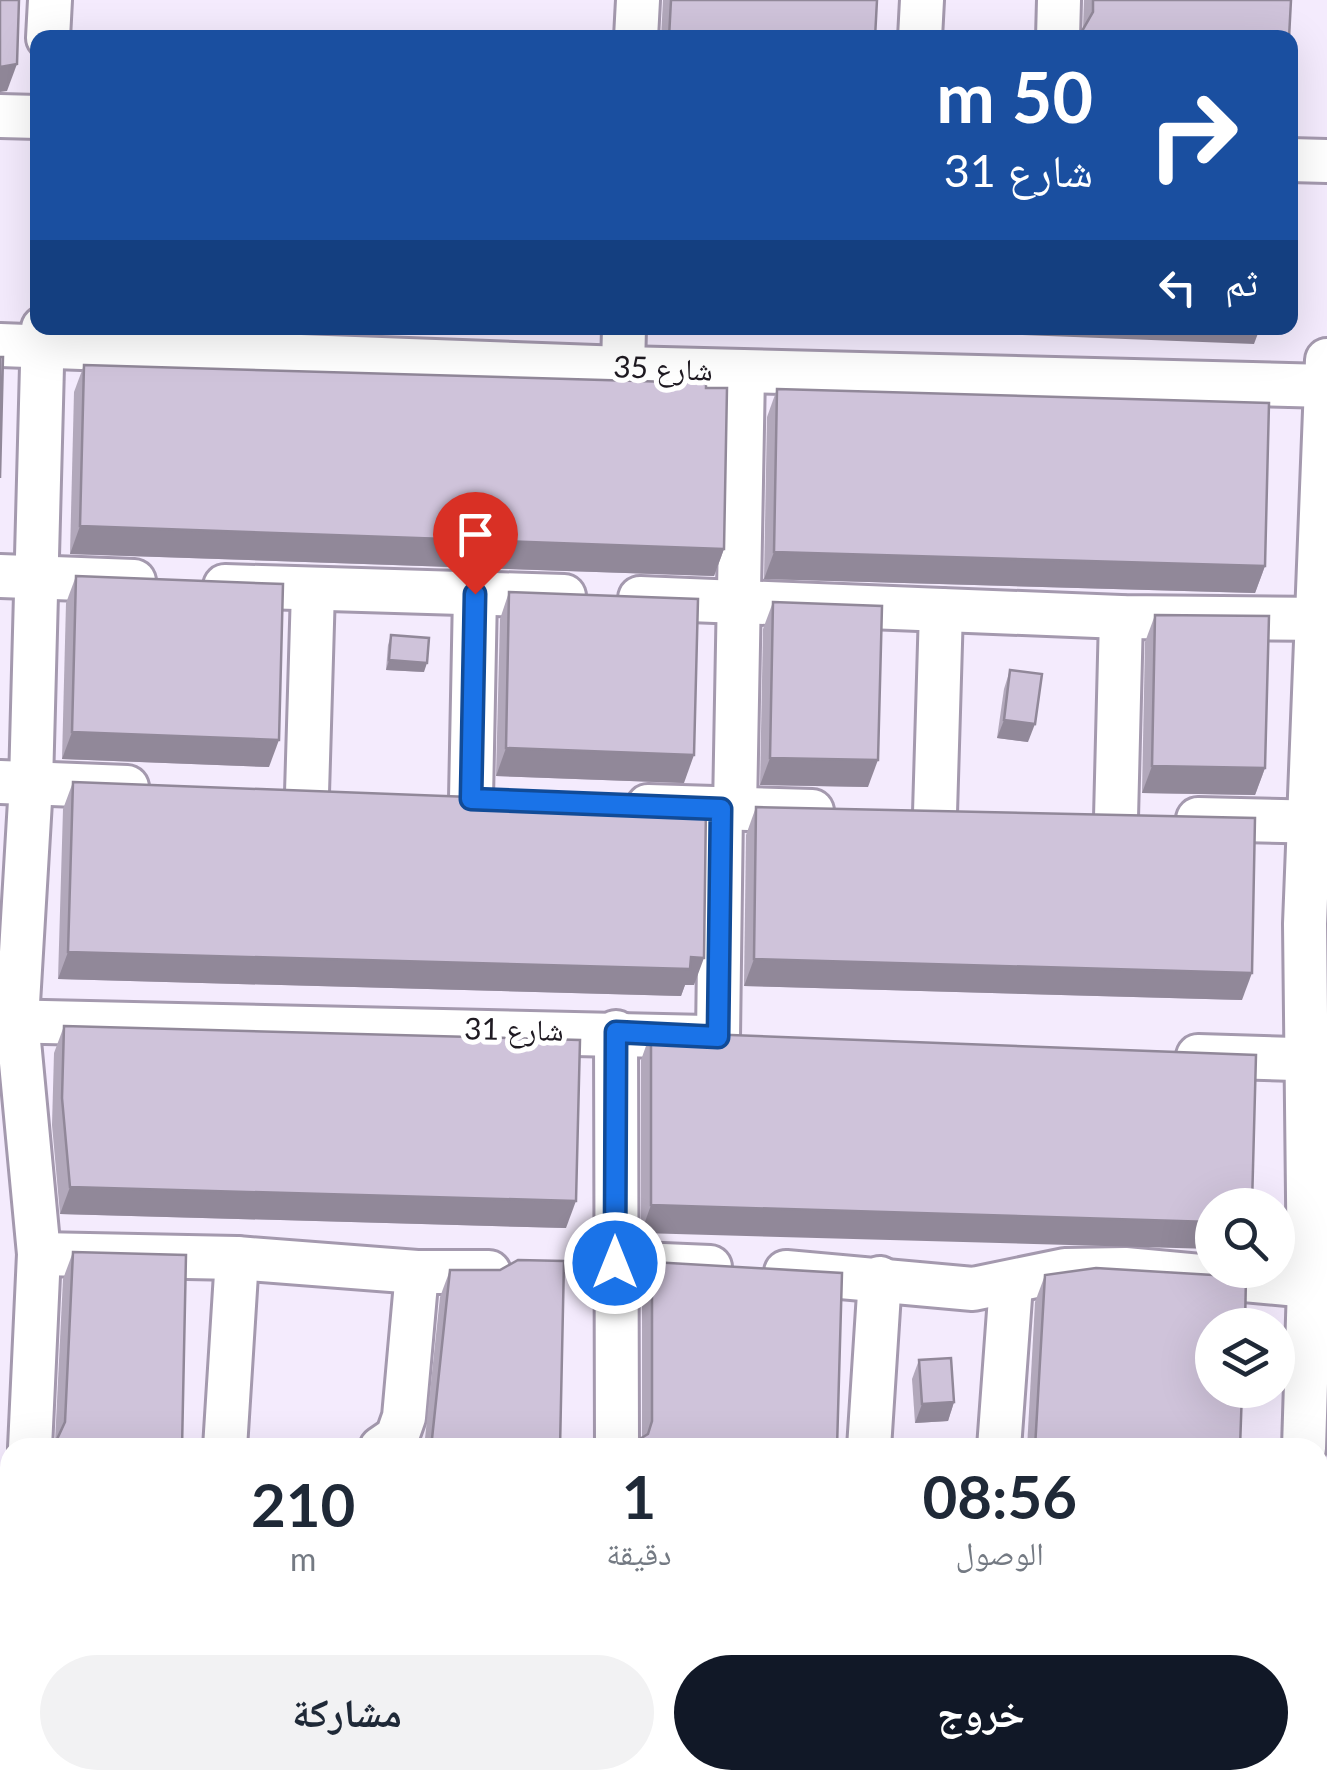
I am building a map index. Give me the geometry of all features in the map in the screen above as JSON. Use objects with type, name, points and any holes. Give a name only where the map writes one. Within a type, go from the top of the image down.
[{"type":"street","points":[[48,30],[50,0]]},
{"type":"street","points":[[636,30],[638,0]]},
{"type":"street","points":[[920,30],[922,0]]},
{"type":"street","points":[[1058,30],[1059,0]]},
{"type":"street","points":[[0,116],[30,116]]},
{"type":"street","points":[[1298,160],[1327,161]]},
{"type":"street","points":[[30,1438],[39,1254],[8,1021],[19,576],[43,337]]},
{"type":"street","name":"شارع 35","points":[[0,346],[43,337],[624,348],[743,372],[1327,386]]},
{"type":"street","points":[[1304,1438],[1316,1060],[1327,360]]},
{"type":"street","points":[[728,809],[739,601],[743,372]]},
{"type":"street","points":[[19,576],[313,590],[739,601],[1121,617],[1323,618]]},
{"type":"street","points":[[306,793],[313,590]]},
{"type":"street","points":[[472,799],[475,594]]},
{"type":"street","points":[[606,804],[914,813],[942,610]]},
{"type":"street","points":[[1121,617],[1098,817],[1318,822]]},
{"type":"street","points":[[15,783],[169,788]]},
{"type":"street","name":"شارع 31","points":[[8,1021],[616,1032],[738,1038],[728,809]]},
{"type":"street","points":[[616,1032],[617,1438]]},
{"type":"street","points":[[1148,1054],[1316,1060]]},
{"type":"street","points":[[39,1254],[236,1258],[417,1272],[490,1272]]},
{"type":"street","points":[[227,1438],[236,1258]]},
{"type":"street","points":[[615,1263],[880,1278],[972,1289],[1066,1270],[1124,1269],[1309,1286]]},
{"type":"street","points":[[396,1438],[404,1417],[417,1272]]},
{"type":"street","points":[[871,1438],[880,1278]]},
{"type":"street","points":[[1001,1438],[1011,1284]]},
{"type":"building","points":[[0,0],[19,0],[17,64],[0,67]]},
{"type":"building","points":[[671,0],[877,0],[875,30],[669,30]]},
{"type":"building","points":[[1093,0],[1291,0],[1289,30],[1083,30],[1093,12]]},
{"type":"building","points":[[0,357],[3,357],[0,478]]},
{"type":"building","points":[[84,365],[706,383],[706,388],[727,388],[724,549],[80,526]]},
{"type":"building","points":[[777,389],[1269,403],[1265,566],[774,552]]},
{"type":"building","points":[[76,576],[283,584],[279,740],[72,732]]},
{"type":"building","points":[[509,592],[698,599],[694,755],[506,748]]},
{"type":"building","points":[[773,602],[882,606],[878,760],[770,758]]},
{"type":"building","points":[[1155,615],[1269,616],[1265,768],[1152,766]]},
{"type":"building","points":[[391,635],[429,638],[427,663],[389,660]]},
{"type":"building","points":[[1010,670],[1042,674],[1035,724],[1004,720]]},
{"type":"building","points":[[73,782],[706,806],[704,958],[691,957],[690,969],[68,952]]},
{"type":"building","points":[[756,807],[1255,818],[1252,973],[754,959]]},
{"type":"building","points":[[64,1026],[580,1040],[576,1201],[70,1187],[62,1098]]},
{"type":"building","points":[[651,1032],[1256,1055],[1252,1188],[1195,1188],[1195,1221],[651,1205]]},
{"type":"building","points":[[73,1252],[186,1255],[182,1438],[58,1438],[65,1422]]},
{"type":"building","points":[[518,1260],[564,1261],[560,1438],[432,1438],[450,1270],[500,1270]]},
{"type":"building","points":[[652,1262],[842,1273],[837,1438],[641,1438],[648,1434],[652,1421]]},
{"type":"building","points":[[1096,1268],[1195,1274],[1195,1288],[1246,1288],[1245,1308],[1195,1308],[1195,1408],[1241,1408],[1240,1438],[1036,1438],[1045,1275]]},
{"type":"building","points":[[951,1358],[954,1402],[922,1404],[919,1360]]},
{"type":"route","points":[[475,594],[471,799],[721,809],[718,1037],[616,1032],[615,1263]]}]
